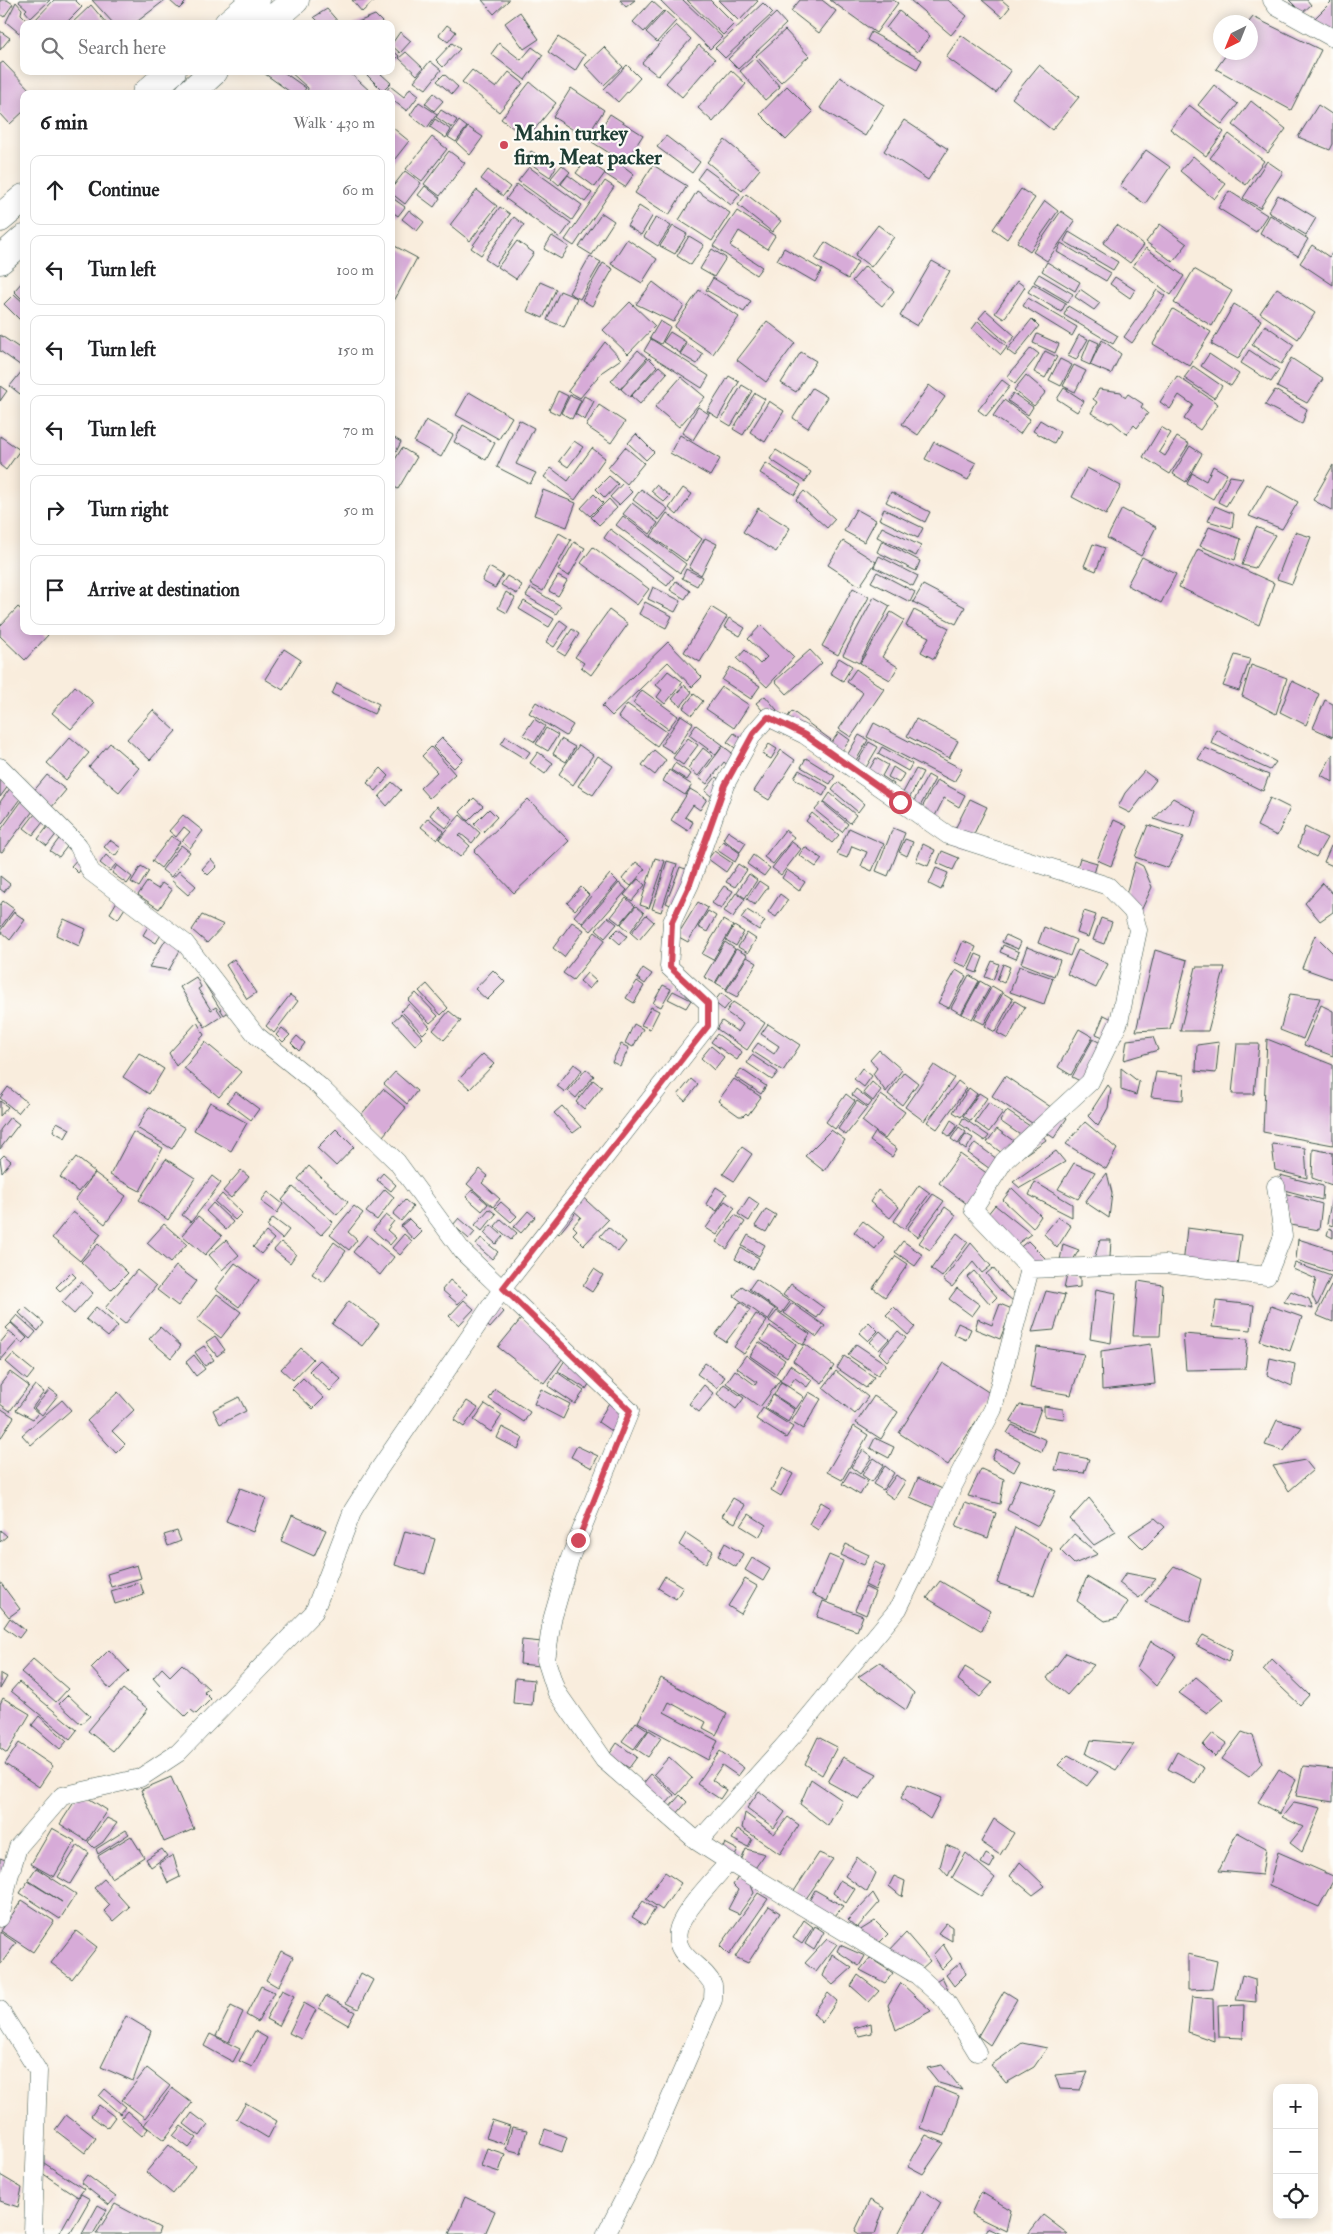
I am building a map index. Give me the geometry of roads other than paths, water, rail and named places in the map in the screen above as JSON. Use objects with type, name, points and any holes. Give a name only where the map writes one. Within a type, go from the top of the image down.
[{"type":"highway","points":[[233,20],[256,0]]},
{"type":"highway","points":[[272,20],[295,0]]},
{"type":"highway","points":[[151,90],[167,75]]},
{"type":"highway","points":[[193,90],[210,75]]},
{"type":"highway","points":[[0,218],[20,201]]},
{"type":"highway","points":[[0,260],[20,242]]},
{"type":"street","points":[[1272,0],[1277,7],[1333,38]]},
{"type":"street","points":[[0,1918],[18,1847],[62,1796],[140,1778],[178,1753],[314,1612],[353,1510],[376,1472],[503,1288],[708,1026],[708,1003],[670,967],[672,922],[690,884],[725,785],[753,734],[768,717],[805,735],[948,835],[1108,886],[1133,912],[1138,930],[1119,1022],[1090,1082],[1004,1161],[973,1209],[1030,1269],[1165,1264],[1267,1276],[1283,1236],[1276,1186]]},
{"type":"street","points":[[0,767],[78,845],[91,872],[185,943],[256,1035],[319,1086],[396,1162],[463,1252],[503,1288],[630,1411],[570,1558],[552,1620],[546,1660],[556,1691],[604,1760],[698,1842],[917,1974],[946,2001],[977,2052]]},
{"type":"street","points":[[698,1842],[797,1731],[898,1609],[921,1562],[948,1496],[993,1409],[1030,1269]]},
{"type":"street","points":[[606,2234],[640,2168],[713,2000],[714,1986],[704,1972],[687,1958],[680,1947],[678,1931],[687,1913],[729,1862]]},
{"type":"street","points":[[0,2010],[38,2072],[33,2232],[35,2234]]},
{"type":"place","name":"Mahin turkey firm, Meat packer","points":[[504,145]]}]
